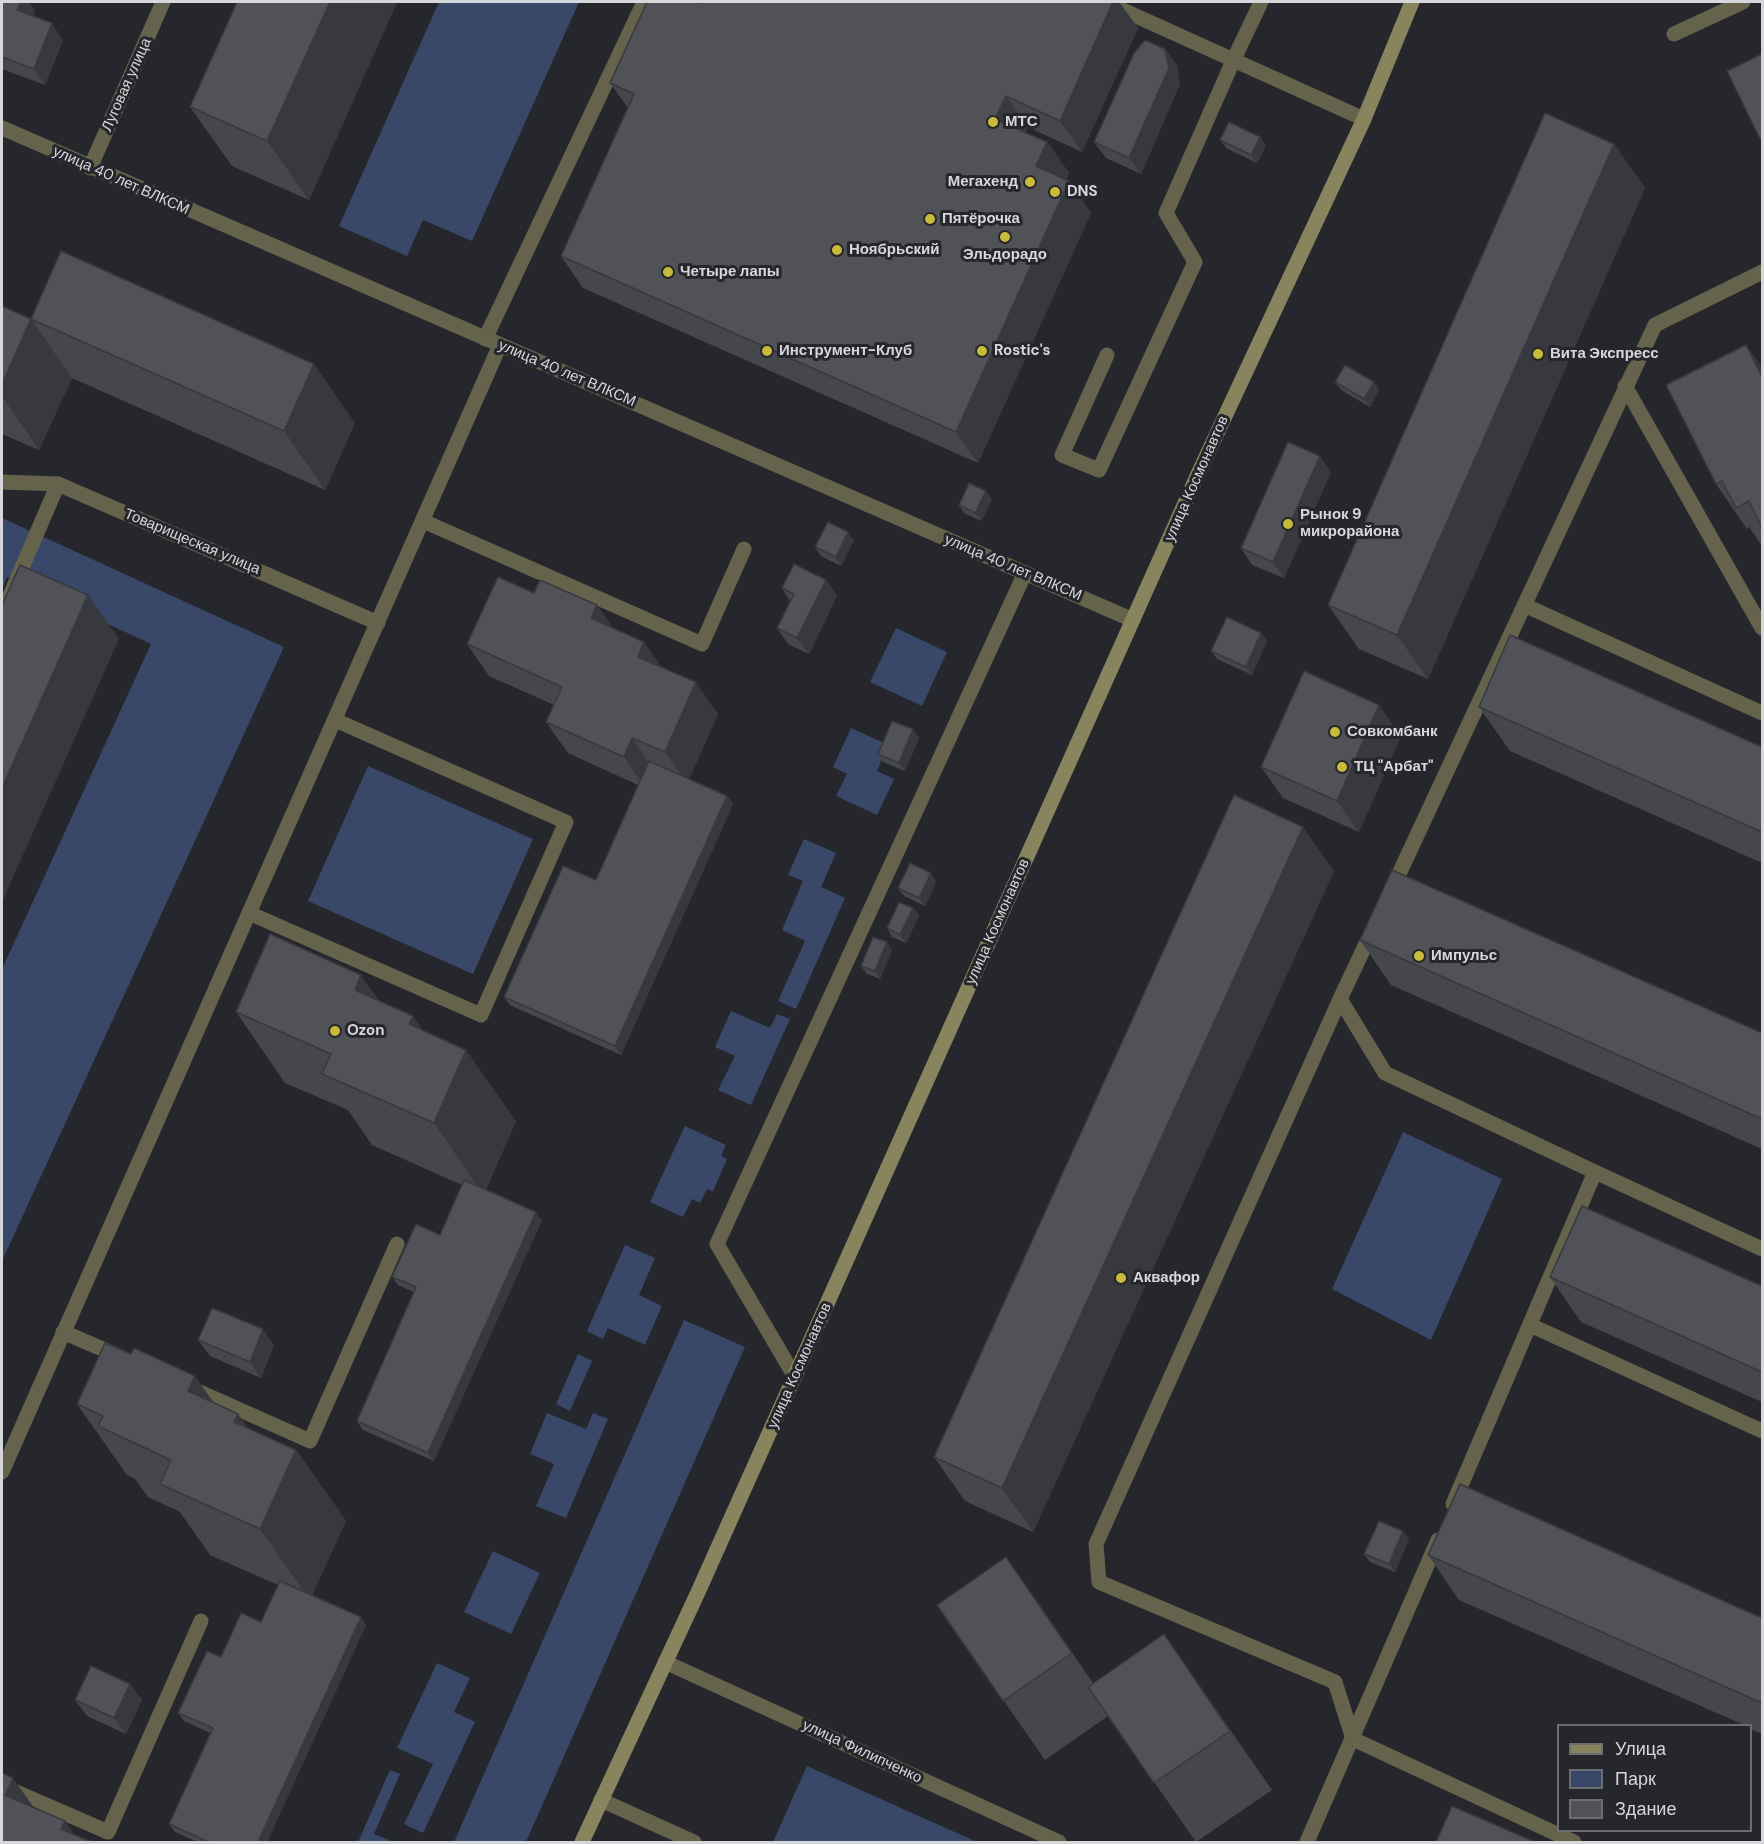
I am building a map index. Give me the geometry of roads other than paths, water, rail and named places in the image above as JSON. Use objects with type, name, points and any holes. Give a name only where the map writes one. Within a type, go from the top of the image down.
[{"type":"main road","name":"улица Космонавтов","points":[[582,1842],[795,1377],[1203,463],[1364,118],[1412,2]]},
{"type":"street","name":"Луговая улица","points":[[90,168],[163,2]]},
{"type":"street","points":[[485,339],[644,2]]},
{"type":"street","points":[[1105,2],[1364,118]]},
{"type":"street","points":[[1107,355],[1062,455],[1099,470],[1195,262],[1166,213],[1261,2]]},
{"type":"street","points":[[1674,34],[1743,2]]},
{"type":"street","name":"улица 40 лет ВЛКСМ","points":[[2,128],[1133,620]]},
{"type":"street","points":[[1574,1842],[1353,1739],[1335,1682],[1099,1582],[1096,1544],[1340,999],[1655,325],[1762,272]]},
{"type":"street","points":[[2,1472],[500,345]]},
{"type":"street","points":[[1625,386],[1762,628]]},
{"type":"street","name":"Товарищеская улица","points":[[2,482],[58,484],[378,623]]},
{"type":"street","points":[[2,614],[58,484]]},
{"type":"street","points":[[423,521],[702,644],[744,549]]},
{"type":"street","points":[[795,1377],[717,1244],[1025,573]]},
{"type":"street","points":[[1524,604],[1762,713]]},
{"type":"street","points":[[249,913],[481,1015],[566,822],[335,720]]},
{"type":"street","points":[[1340,999],[1385,1073],[1762,1249]]},
{"type":"street","points":[[1307,1842],[1446,1521],[1462,1497],[1530,1324],[1595,1172]]},
{"type":"street","points":[[182,1384],[310,1441],[397,1244]]},
{"type":"street","points":[[1530,1324],[1762,1431]]},
{"type":"street","points":[[63,1332],[139,1365]]},
{"type":"street","points":[[2,1786],[108,1832],[201,1621]]},
{"type":"street","name":"улица Филипченко","points":[[665,1662],[1059,1842]]},
{"type":"street","points":[[601,1800],[694,1842]]},
{"type":"place","name":"МТС","points":[[993,122]]},
{"type":"place","name":"Мегахенд","points":[[1030,182]]},
{"type":"place","name":"DNS","points":[[1055,192]]},
{"type":"place","name":"Пятёрочка","points":[[930,219]]},
{"type":"place","name":"Эльдорадо","points":[[1005,237]]},
{"type":"place","name":"Ноябрьский","points":[[837,250]]},
{"type":"place","name":"Четыре лапы","points":[[668,272]]},
{"type":"place","name":"Инструмент-Клуб","points":[[767,351]]},
{"type":"place","name":"Rostic's","points":[[982,351]]},
{"type":"place","name":"Вита Экспресс","points":[[1538,354]]},
{"type":"place","name":"Рынок 9 микрорайона","points":[[1288,524]]},
{"type":"place","name":"Совкомбанк","points":[[1335,732]]},
{"type":"place","name":"ТЦ \"Арбат\"","points":[[1342,767]]},
{"type":"place","name":"Импульс","points":[[1419,956]]},
{"type":"place","name":"Ozon","points":[[335,1031]]},
{"type":"place","name":"Аквафор","points":[[1121,1278]]}]
